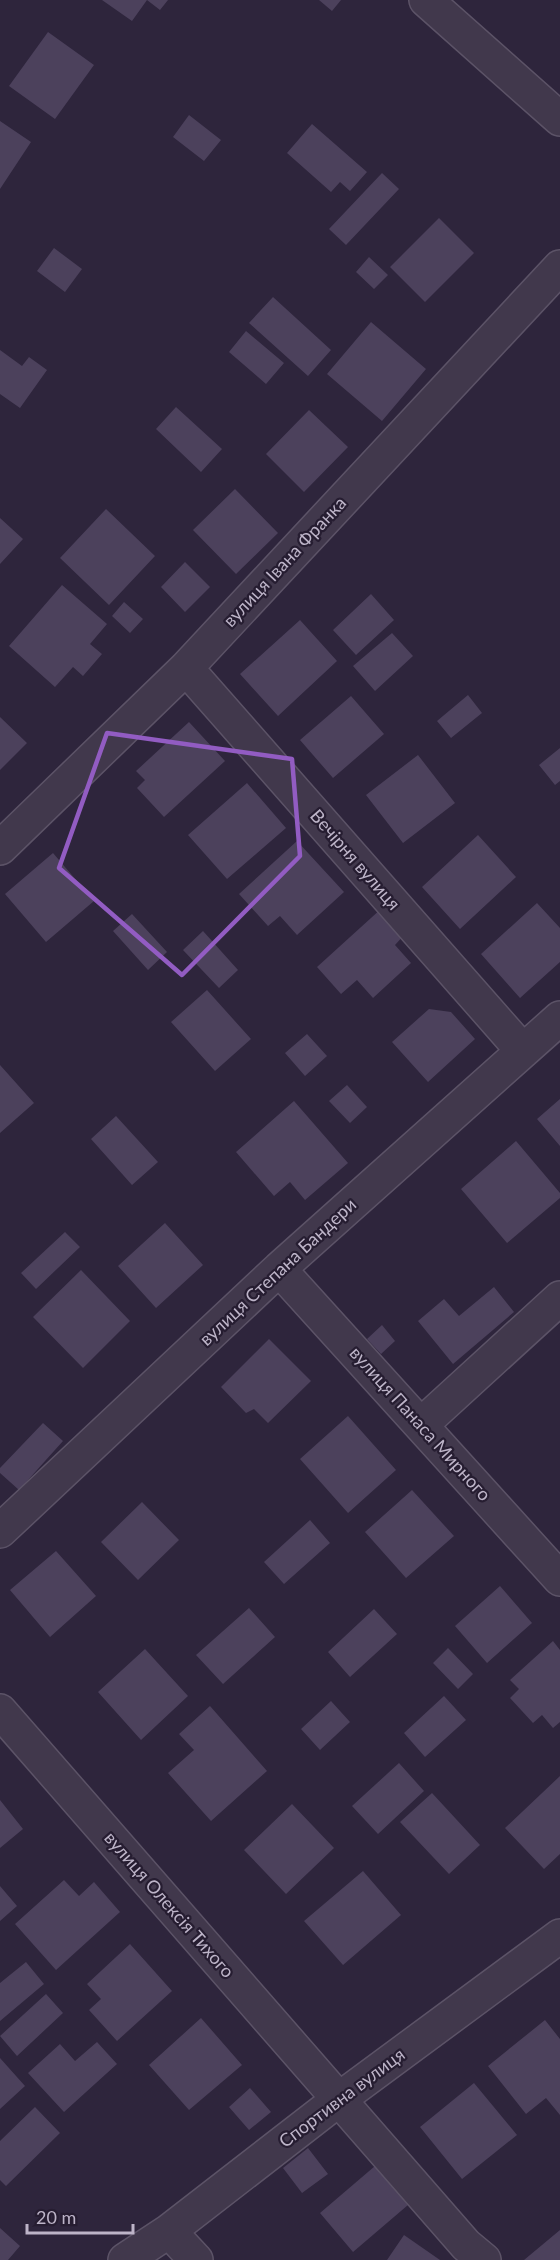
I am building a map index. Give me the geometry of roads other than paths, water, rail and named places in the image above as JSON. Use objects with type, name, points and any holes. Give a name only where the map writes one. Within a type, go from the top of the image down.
[{"type":"street","points":[[426,0],[560,119]]},
{"type":"street","name":"вулиця Івана Франка","points":[[0,848],[186,668],[560,267]]},
{"type":"street","name":"Вечірня вулиця","points":[[186,668],[523,1051]]},
{"type":"street","name":"вулиця Степана Бандери","points":[[0,1532],[279,1269],[560,1018]]},
{"type":"street","name":"вулиця Панаса Мирного","points":[[279,1269],[560,1579]]},
{"type":"street","points":[[421,1425],[560,1298]]},
{"type":"street","name":"вулиця Олексія Тихого","points":[[0,1711],[338,2100],[466,2245],[484,2260]]},
{"type":"street","name":"Спортивна вулиця","points":[[125,2260],[169,2231],[338,2100],[560,1936]]},
{"type":"street","points":[[169,2231],[196,2260]]}]
